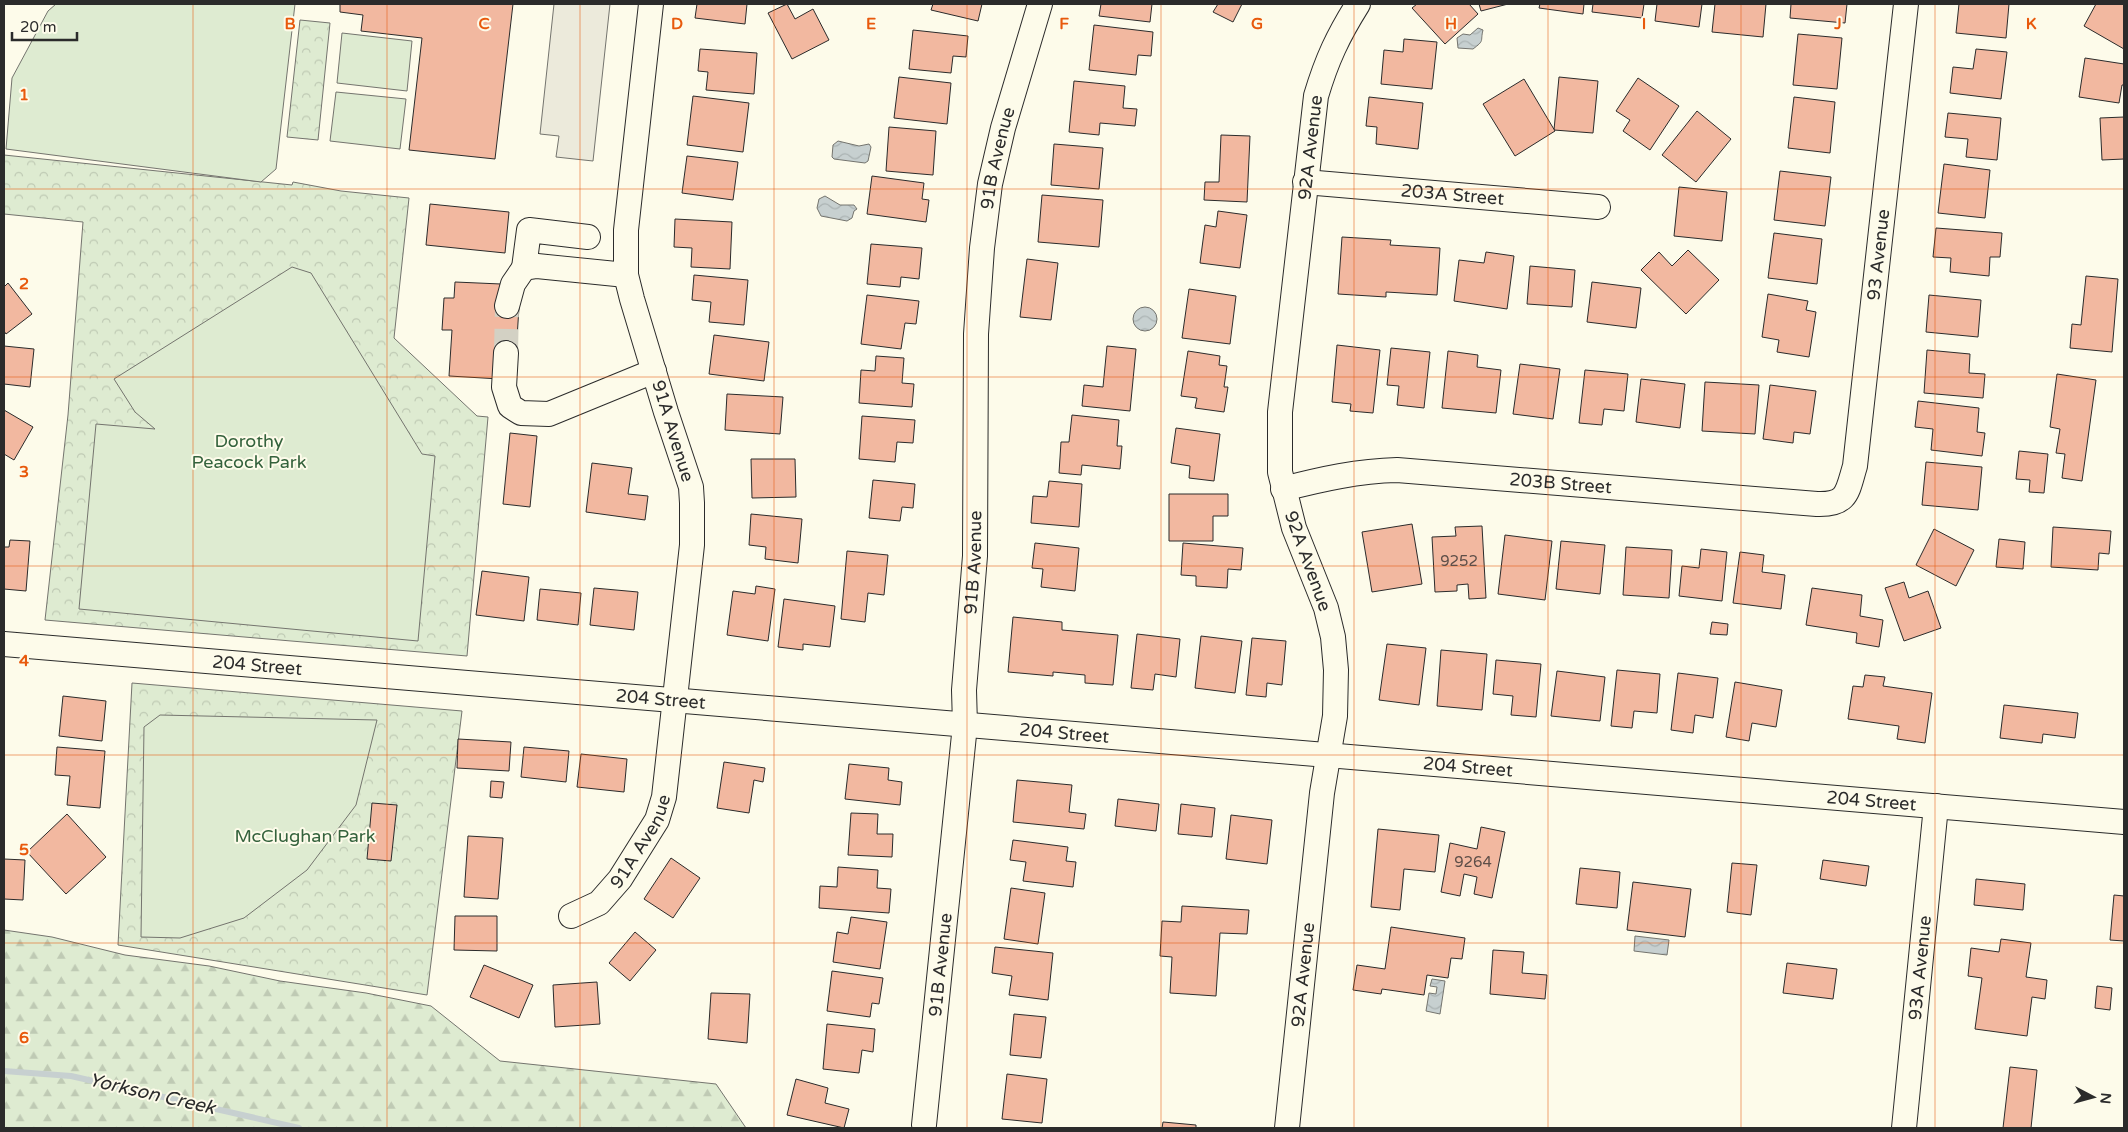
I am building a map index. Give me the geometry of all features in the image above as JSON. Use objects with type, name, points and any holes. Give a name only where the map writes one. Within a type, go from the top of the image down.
[{"type":"street","name":"91A Avenue","points":[[571,916],[598,903],[620,879],[657,820],[664,797],[692,546],[691,487],[626,275],[626,230],[651,4]]},
{"type":"street","name":"91B Avenue","points":[[924,1125],[965,725],[964,690],[975,556],[976,334],[982,248],[990,184],[1003,128],[1040,4]]},
{"type":"street","name":"92A Avenue","points":[[1287,1128],[1322,793],[1335,707],[1336,670],[1326,608],[1294,528],[1283,489],[1280,472],[1280,412],[1316,96],[1326,62],[1340,33],[1358,4]]},
{"type":"street","name":"93 Avenue","points":[[1840,500],[1847,492],[1855,466],[1906,4]]},
{"type":"street","name":"203A Street","points":[[1305,182],[1598,207]]},
{"type":"street","points":[[508,306],[513,284],[524,268],[529,230],[588,237]]},
{"type":"street","points":[[524,268],[537,266],[626,275]]},
{"type":"street","points":[[506,353],[504,387],[510,406],[520,413],[549,414],[654,371]]},
{"type":"street","name":"203B Street","points":[[1283,489],[1339,475],[1363,471],[1397,470],[1817,504],[1833,504],[1840,500]]},
{"type":"street","name":"204 Street","points":[[4,650],[676,701],[2124,822]]},
{"type":"street","name":"93A Avenue","points":[[1904,1128],[1936,806]]},
{"type":"green space","points":[[56,4],[295,4],[276,169],[261,182],[6,149],[12,78],[48,11]]},
{"type":"green space","points":[[300,20],[330,23],[318,140],[287,137]]},
{"type":"green space","points":[[342,33],[412,41],[407,91],[337,83]]},
{"type":"green space","points":[[336,92],[406,99],[400,149],[330,141]]},
{"type":"green space","name":"Dorothy Peacock Park","points":[[4,155],[292,185],[293,182],[341,191],[409,198],[394,338],[477,416],[488,417],[467,656],[45,620],[68,415],[83,222],[4,214]]},
{"type":"green space","points":[[292,267],[311,273],[422,454],[435,456],[418,641],[79,609],[96,424],[155,429],[135,412],[114,379]]},
{"type":"green space","name":"McClughan Park","points":[[132,683],[462,711],[427,995],[118,945]]},
{"type":"green space","points":[[160,715],[377,720],[356,805],[307,870],[244,918],[180,938],[141,937],[144,727]]},
{"type":"green space","points":[[4,930],[52,937],[125,955],[209,966],[280,981],[366,993],[431,1006],[500,1061],[716,1084],[746,1128],[4,1128]]},
{"type":"shaded area","points":[[554,4],[610,4],[593,161],[556,157],[559,136],[540,134]]},
{"type":"water","points":[[1478,28],[1483,30],[1479,44],[1473,49],[1458,48],[1457,38],[1463,34],[1470,35]]},
{"type":"water","points":[[838,141],[859,146],[869,144],[871,147],[868,161],[865,163],[834,159],[832,157],[833,145]]},
{"type":"water","points":[[825,196],[840,205],[854,205],[857,209],[854,211],[852,218],[847,221],[821,216],[817,208],[819,199]]},
{"type":"water","points":[[1145,307],[1154,310],[1157,319],[1154,328],[1145,331],[1136,328],[1133,319],[1136,310]]},
{"type":"water","points":[[1635,936],[1669,940],[1667,955],[1634,951]]},
{"type":"water","points":[[1432,979],[1445,981],[1440,1014],[1426,1011],[1429,993],[1436,994],[1437,987],[1430,986]]},
{"type":"building","points":[[340,4],[513,4],[495,159],[409,150],[422,38],[361,31],[363,15],[340,12]]},
{"type":"building","points":[[697,4],[747,4],[745,24],[695,18]]},
{"type":"building","points":[[787,4],[795,19],[813,9],[829,40],[792,59],[768,13]]},
{"type":"building","points":[[933,4],[982,4],[978,21],[931,10]]},
{"type":"building","points":[[1101,4],[1152,4],[1150,22],[1099,16]]},
{"type":"building","points":[[1218,4],[1242,4],[1233,22],[1213,12]]},
{"type":"building","points":[[1417,4],[1469,4],[1478,14],[1445,44],[1412,8]]},
{"type":"building","points":[[1479,4],[1508,4],[1481,11]]},
{"type":"building","points":[[1540,4],[1584,4],[1583,14],[1539,8]]},
{"type":"building","points":[[1593,4],[1644,4],[1642,18],[1592,12]]},
{"type":"building","points":[[1657,4],[1702,4],[1699,27],[1655,21]]},
{"type":"building","points":[[1715,4],[1766,4],[1763,37],[1712,32]]},
{"type":"building","points":[[1791,4],[1847,4],[1845,23],[1790,18]]},
{"type":"building","points":[[1959,4],[2009,4],[2006,38],[1956,33]]},
{"type":"building","points":[[2096,4],[2124,4],[2124,49],[2084,26]]},
{"type":"building","points":[[1094,25],[1153,32],[1151,56],[1138,55],[1136,75],[1089,70]]},
{"type":"building","points":[[913,30],[968,36],[966,57],[953,56],[951,73],[909,69]]},
{"type":"building","points":[[1798,34],[1842,38],[1837,89],[1793,85]]},
{"type":"building","points":[[1404,39],[1437,42],[1432,89],[1381,84],[1384,50],[1403,52]]},
{"type":"building","points":[[700,49],[757,53],[754,94],[706,90],[708,72],[698,71]]},
{"type":"building","points":[[1976,49],[2007,52],[2001,99],[1950,93],[1953,67],[1973,69]]},
{"type":"building","points":[[2085,58],[2124,64],[2124,85],[2122,85],[2119,103],[2079,97]]},
{"type":"building","points":[[899,77],[951,83],[947,124],[894,118]]},
{"type":"building","points":[[1559,77],[1598,81],[1593,133],[1554,130]]},
{"type":"building","points":[[1638,78],[1679,106],[1650,150],[1623,131],[1630,120],[1616,111]]},
{"type":"building","points":[[1524,79],[1555,131],[1515,156],[1483,104]]},
{"type":"building","points":[[1074,81],[1125,86],[1123,108],[1137,109],[1135,126],[1100,123],[1099,135],[1069,132]]},
{"type":"building","points":[[693,96],[749,103],[743,152],[687,145]]},
{"type":"building","points":[[1369,97],[1423,103],[1418,149],[1376,144],[1377,127],[1366,126]]},
{"type":"building","points":[[1794,97],[1835,102],[1830,153],[1788,148]]},
{"type":"building","points":[[1697,111],[1731,139],[1696,182],[1662,155]]},
{"type":"building","points":[[1948,113],[2001,118],[1997,160],[1966,157],[1968,139],[1945,137]]},
{"type":"building","points":[[2124,117],[2124,159],[2102,160],[2100,118]]},
{"type":"building","points":[[889,127],[936,131],[933,175],[886,171]]},
{"type":"building","points":[[1221,135],[1250,136],[1247,202],[1204,200],[1205,182],[1219,182]]},
{"type":"building","points":[[1054,144],[1103,148],[1099,189],[1051,185]]},
{"type":"building","points":[[687,156],[738,162],[733,200],[682,193]]},
{"type":"building","points":[[1944,164],[1990,170],[1985,218],[1938,213]]},
{"type":"building","points":[[1780,171],[1831,177],[1825,226],[1774,220]]},
{"type":"building","points":[[872,176],[924,183],[922,199],[929,200],[926,222],[867,214]]},
{"type":"building","points":[[1679,187],[1727,192],[1722,241],[1674,236]]},
{"type":"building","points":[[1042,195],[1103,200],[1099,247],[1038,242]]},
{"type":"building","points":[[430,204],[509,212],[505,253],[426,245]]},
{"type":"building","points":[[1218,211],[1247,215],[1240,268],[1200,263],[1205,225],[1216,227]]},
{"type":"building","points":[[675,219],[732,222],[730,269],[691,267],[692,248],[674,247]]},
{"type":"building","points":[[1936,228],[2002,233],[2000,257],[1990,257],[1989,276],[1950,272],[1951,258],[1933,257]]},
{"type":"building","points":[[1774,233],[1822,239],[1817,284],[1768,278]]},
{"type":"building","points":[[1342,237],[1391,240],[1390,245],[1440,248],[1437,295],[1386,292],[1386,297],[1338,294]]},
{"type":"building","points":[[871,244],[922,248],[919,279],[901,277],[900,287],[867,284]]},
{"type":"building","points":[[1688,250],[1719,280],[1686,314],[1641,270],[1659,252],[1672,266]]},
{"type":"building","points":[[1486,252],[1514,256],[1507,309],[1454,301],[1459,260],[1484,263]]},
{"type":"building","points":[[1027,259],[1058,263],[1051,320],[1020,317]]},
{"type":"building","points":[[1530,266],[1575,270],[1572,307],[1527,304]]},
{"type":"building","points":[[694,275],[748,280],[744,325],[709,322],[711,302],[692,300]]},
{"type":"building","points":[[2086,276],[2118,279],[2112,352],[2070,348],[2072,324],[2081,325]]},
{"type":"building","points":[[455,282],[501,284],[519,307],[516,354],[500,379],[449,376],[452,330],[442,330],[444,298],[454,298]]},
{"type":"building","points":[[1592,282],[1641,288],[1636,328],[1587,322]]},
{"type":"building","points":[[8,283],[32,314],[6,334],[4,331],[4,287]]},
{"type":"building","points":[[1189,289],[1236,296],[1230,344],[1182,338]]},
{"type":"building","points":[[1768,294],[1808,301],[1806,310],[1816,312],[1809,357],[1777,352],[1779,340],[1762,337]]},
{"type":"building","points":[[867,295],[919,301],[916,324],[905,323],[901,349],[861,344]]},
{"type":"building","points":[[1929,295],[1981,300],[1978,337],[1926,332]]},
{"type":"building","points":[[714,335],[769,342],[764,381],[709,374]]},
{"type":"building","points":[[1337,345],[1380,350],[1373,413],[1350,411],[1351,404],[1332,402]]},
{"type":"building","points":[[4,346],[34,349],[30,387],[4,384]]},
{"type":"building","points":[[1107,346],[1136,349],[1130,411],[1082,406],[1084,385],[1103,387]]},
{"type":"building","points":[[1391,348],[1430,352],[1424,408],[1397,405],[1399,386],[1387,385]]},
{"type":"building","points":[[1927,350],[1970,354],[1969,373],[1985,374],[1983,398],[1924,393]]},
{"type":"building","points":[[1188,351],[1220,356],[1219,365],[1227,366],[1224,387],[1228,387],[1224,412],[1195,408],[1197,398],[1181,396]]},
{"type":"building","points":[[1448,351],[1478,355],[1477,367],[1501,370],[1496,413],[1442,408]]},
{"type":"building","points":[[876,356],[904,358],[902,383],[914,384],[912,407],[859,403],[861,370],[875,371]]},
{"type":"building","points":[[1520,364],[1560,369],[1553,419],[1513,414]]},
{"type":"building","points":[[1585,370],[1628,374],[1624,411],[1604,409],[1602,425],[1579,423]]},
{"type":"building","points":[[2057,374],[2096,380],[2082,481],[2062,478],[2065,454],[2056,453],[2060,429],[2050,427]]},
{"type":"building","points":[[1641,379],[1685,384],[1680,428],[1636,422]]},
{"type":"building","points":[[1705,382],[1759,385],[1755,434],[1702,431]]},
{"type":"building","points":[[1770,385],[1816,391],[1810,434],[1794,432],[1793,443],[1763,439]]},
{"type":"building","points":[[727,394],[783,397],[780,434],[725,430]]},
{"type":"building","points":[[1918,401],[1979,408],[1977,432],[1985,433],[1982,456],[1931,450],[1933,429],[1915,427]]},
{"type":"building","points":[[4,410],[33,427],[14,460],[4,454]]},
{"type":"building","points":[[1072,415],[1119,420],[1117,446],[1122,446],[1120,469],[1082,465],[1081,475],[1059,473],[1061,442],[1069,442]]},
{"type":"building","points":[[862,416],[915,420],[913,443],[897,442],[895,462],[859,459]]},
{"type":"building","points":[[1176,428],[1220,434],[1214,481],[1189,478],[1190,466],[1171,463]]},
{"type":"building","points":[[510,433],[537,436],[530,507],[503,504]]},
{"type":"building","points":[[2019,451],[2048,454],[2044,493],[2029,492],[2030,480],[2016,479]]},
{"type":"building","points":[[751,459],[795,459],[796,497],[752,498]]},
{"type":"building","points":[[1926,462],[1982,467],[1978,510],[1922,505]]},
{"type":"building","points":[[592,463],[632,468],[628,494],[648,496],[645,520],[586,512]]},
{"type":"building","points":[[873,480],[915,484],[913,508],[902,507],[900,521],[869,518]]},
{"type":"building","points":[[1049,481],[1082,484],[1079,527],[1031,523],[1033,496],[1047,497]]},
{"type":"building","points":[[1169,494],[1228,494],[1228,516],[1213,516],[1213,541],[1169,541]]},
{"type":"building","points":[[751,514],[802,519],[798,563],[765,559],[766,547],[749,545]]},
{"type":"building","points":[[1412,524],[1422,584],[1372,592],[1362,532]]},
{"type":"building","points":[[1482,526],[1486,598],[1469,599],[1468,584],[1457,585],[1457,591],[1435,592],[1432,537],[1456,536],[1455,527]]},
{"type":"building","points":[[2053,527],[2111,531],[2109,554],[2099,553],[2098,570],[2051,567]]},
{"type":"building","points":[[1934,529],[1974,550],[1956,586],[1916,565]]},
{"type":"building","points":[[1505,535],[1552,541],[1545,600],[1498,594]]},
{"type":"building","points":[[1999,539],[2025,542],[2023,569],[1996,567]]},
{"type":"building","points":[[10,540],[30,541],[26,591],[4,589],[4,547],[9,547]]},
{"type":"building","points":[[1561,541],[1605,545],[1600,594],[1556,589]]},
{"type":"building","points":[[1035,543],[1079,548],[1075,591],[1041,587],[1043,569],[1032,568]]},
{"type":"building","points":[[1183,543],[1243,548],[1241,570],[1228,569],[1227,588],[1196,586],[1196,576],[1181,575]]},
{"type":"building","points":[[1626,547],[1672,550],[1669,598],[1623,595]]},
{"type":"building","points":[[1701,549],[1727,552],[1722,601],[1679,596],[1682,566],[1699,568]]},
{"type":"building","points":[[847,551],[888,555],[884,595],[868,593],[865,622],[841,619]]},
{"type":"building","points":[[1740,552],[1764,555],[1762,572],[1785,575],[1781,609],[1733,603]]},
{"type":"building","points":[[482,571],[529,577],[524,621],[476,615]]},
{"type":"building","points":[[1904,582],[1909,598],[1928,591],[1941,628],[1904,641],[1885,588]]},
{"type":"building","points":[[756,586],[775,589],[768,641],[727,635],[733,591],[755,594]]},
{"type":"building","points":[[594,588],[638,592],[634,630],[590,625]]},
{"type":"building","points":[[1812,588],[1862,595],[1860,616],[1883,620],[1879,647],[1856,643],[1857,633],[1806,625]]},
{"type":"building","points":[[540,589],[581,593],[578,625],[537,620]]},
{"type":"building","points":[[784,599],[835,606],[830,647],[803,644],[803,650],[778,647]]},
{"type":"building","points":[[1013,617],[1062,622],[1062,630],[1118,635],[1113,685],[1085,683],[1085,675],[1053,672],[1053,676],[1008,672]]},
{"type":"building","points":[[1712,622],[1728,624],[1727,635],[1710,634]]},
{"type":"building","points":[[1137,634],[1180,639],[1176,677],[1155,674],[1153,690],[1131,688]]},
{"type":"building","points":[[1201,636],[1242,641],[1235,693],[1195,688]]},
{"type":"building","points":[[1252,638],[1286,641],[1282,685],[1267,683],[1266,697],[1246,695]]},
{"type":"building","points":[[1387,644],[1426,648],[1419,705],[1379,700]]},
{"type":"building","points":[[1441,650],[1487,654],[1482,710],[1437,706]]},
{"type":"building","points":[[1496,660],[1541,664],[1536,717],[1511,715],[1513,696],[1493,694]]},
{"type":"building","points":[[1617,670],[1660,674],[1657,713],[1634,711],[1632,728],[1611,726]]},
{"type":"building","points":[[1557,671],[1605,677],[1600,721],[1551,716]]},
{"type":"building","points":[[1678,673],[1718,678],[1713,718],[1695,715],[1693,733],[1671,730]]},
{"type":"building","points":[[1865,675],[1885,677],[1883,686],[1932,693],[1925,743],[1897,739],[1899,726],[1848,719],[1853,686],[1863,687]]},
{"type":"building","points":[[1735,682],[1782,690],[1776,727],[1752,723],[1749,741],[1726,737]]},
{"type":"building","points":[[63,696],[106,701],[102,741],[59,736]]},
{"type":"building","points":[[2004,705],[2078,713],[2075,738],[2043,734],[2042,743],[2000,738]]},
{"type":"building","points":[[458,739],[511,742],[509,771],[457,768]]},
{"type":"building","points":[[57,747],[105,751],[100,808],[67,805],[70,776],[55,775]]},
{"type":"building","points":[[524,747],[569,751],[566,782],[521,777]]},
{"type":"building","points":[[581,754],[627,759],[624,792],[577,787]]},
{"type":"building","points":[[724,762],[765,768],[763,782],[754,780],[749,813],[717,808]]},
{"type":"building","points":[[849,764],[889,768],[888,780],[902,782],[900,805],[845,799]]},
{"type":"building","points":[[1017,780],[1072,785],[1069,812],[1086,814],[1084,829],[1013,822]]},
{"type":"building","points":[[491,781],[504,782],[502,798],[490,797]]},
{"type":"building","points":[[1118,799],[1159,804],[1156,831],[1115,826]]},
{"type":"building","points":[[372,803],[397,805],[391,861],[367,859]]},
{"type":"building","points":[[1181,804],[1215,808],[1212,837],[1178,834]]},
{"type":"building","points":[[851,813],[878,814],[877,834],[893,834],[892,857],[848,855]]},
{"type":"building","points":[[67,814],[106,857],[66,894],[27,852]]},
{"type":"building","points":[[1231,815],[1272,820],[1267,864],[1226,859]]},
{"type":"building","points":[[1481,827],[1505,832],[1492,898],[1474,894],[1477,877],[1464,874],[1460,896],[1441,892],[1450,843],[1477,849]]},
{"type":"building","points":[[1378,829],[1439,835],[1435,872],[1404,869],[1400,910],[1371,907]]},
{"type":"building","points":[[468,836],[503,838],[498,899],[464,897]]},
{"type":"building","points":[[1013,840],[1068,847],[1066,861],[1076,862],[1073,887],[1023,881],[1026,862],[1010,860]]},
{"type":"building","points":[[671,858],[700,878],[673,918],[644,899]]},
{"type":"building","points":[[4,859],[25,860],[23,900],[4,899]]},
{"type":"building","points":[[1823,860],[1869,866],[1866,886],[1820,879]]},
{"type":"building","points":[[1732,863],[1757,865],[1751,915],[1727,912]]},
{"type":"building","points":[[838,867],[878,870],[877,888],[891,889],[889,913],[819,908],[820,886],[837,887]]},
{"type":"building","points":[[1580,868],[1620,872],[1617,908],[1576,904]]},
{"type":"building","points":[[1976,879],[2025,884],[2023,910],[1974,905]]},
{"type":"building","points":[[1633,882],[1691,889],[1685,937],[1627,930]]},
{"type":"building","points":[[1011,888],[1045,893],[1038,944],[1004,939]]},
{"type":"building","points":[[2114,895],[2124,896],[2124,941],[2110,940]]},
{"type":"building","points":[[1182,906],[1249,910],[1247,934],[1220,933],[1216,996],[1170,993],[1172,957],[1160,956],[1162,921],[1181,922]]},
{"type":"building","points":[[455,916],[497,916],[497,951],[454,950]]},
{"type":"building","points":[[851,917],[887,922],[880,969],[833,962],[837,932],[848,934]]},
{"type":"building","points":[[1391,927],[1465,938],[1462,959],[1451,958],[1448,978],[1427,975],[1424,995],[1382,989],[1381,994],[1353,990],[1357,965],[1385,969]]},
{"type":"building","points":[[635,932],[656,950],[630,981],[609,963]]},
{"type":"building","points":[[2001,939],[2031,943],[2026,977],[2047,980],[2045,999],[2032,997],[2027,1036],[1975,1029],[1982,978],[1968,976],[1971,948],[1999,952]]},
{"type":"building","points":[[995,947],[1053,953],[1048,1000],[1009,995],[1012,976],[992,973]]},
{"type":"building","points":[[1493,950],[1524,952],[1522,973],[1547,975],[1545,999],[1490,994]]},
{"type":"building","points":[[1787,963],[1837,969],[1833,999],[1783,993]]},
{"type":"building","points":[[484,965],[533,985],[519,1018],[470,997]]},
{"type":"building","points":[[832,971],[883,978],[879,1004],[872,1003],[870,1017],[827,1011]]},
{"type":"building","points":[[597,982],[600,1024],[555,1027],[553,985]]},
{"type":"building","points":[[2097,986],[2112,988],[2110,1010],[2095,1008]]},
{"type":"building","points":[[711,993],[750,994],[747,1043],[708,1039]]},
{"type":"building","points":[[1014,1014],[1046,1017],[1041,1058],[1010,1055]]},
{"type":"building","points":[[827,1024],[875,1029],[873,1052],[862,1050],[859,1073],[823,1069]]},
{"type":"building","points":[[2010,1067],[2037,1070],[2031,1128],[2003,1128]]},
{"type":"building","points":[[1007,1074],[1047,1079],[1042,1123],[1002,1119]]},
{"type":"building","points":[[796,1079],[828,1088],[825,1103],[849,1109],[844,1128],[787,1115]]},
{"type":"building","points":[[1163,1122],[1196,1125],[1196,1128],[1162,1128]]},
{"type":"waterway","name":"Yorkson Creek","points":[[4,1071],[71,1076],[299,1128]]},
{"type":"tunnel","points":[[506,353],[507,306]]}]
